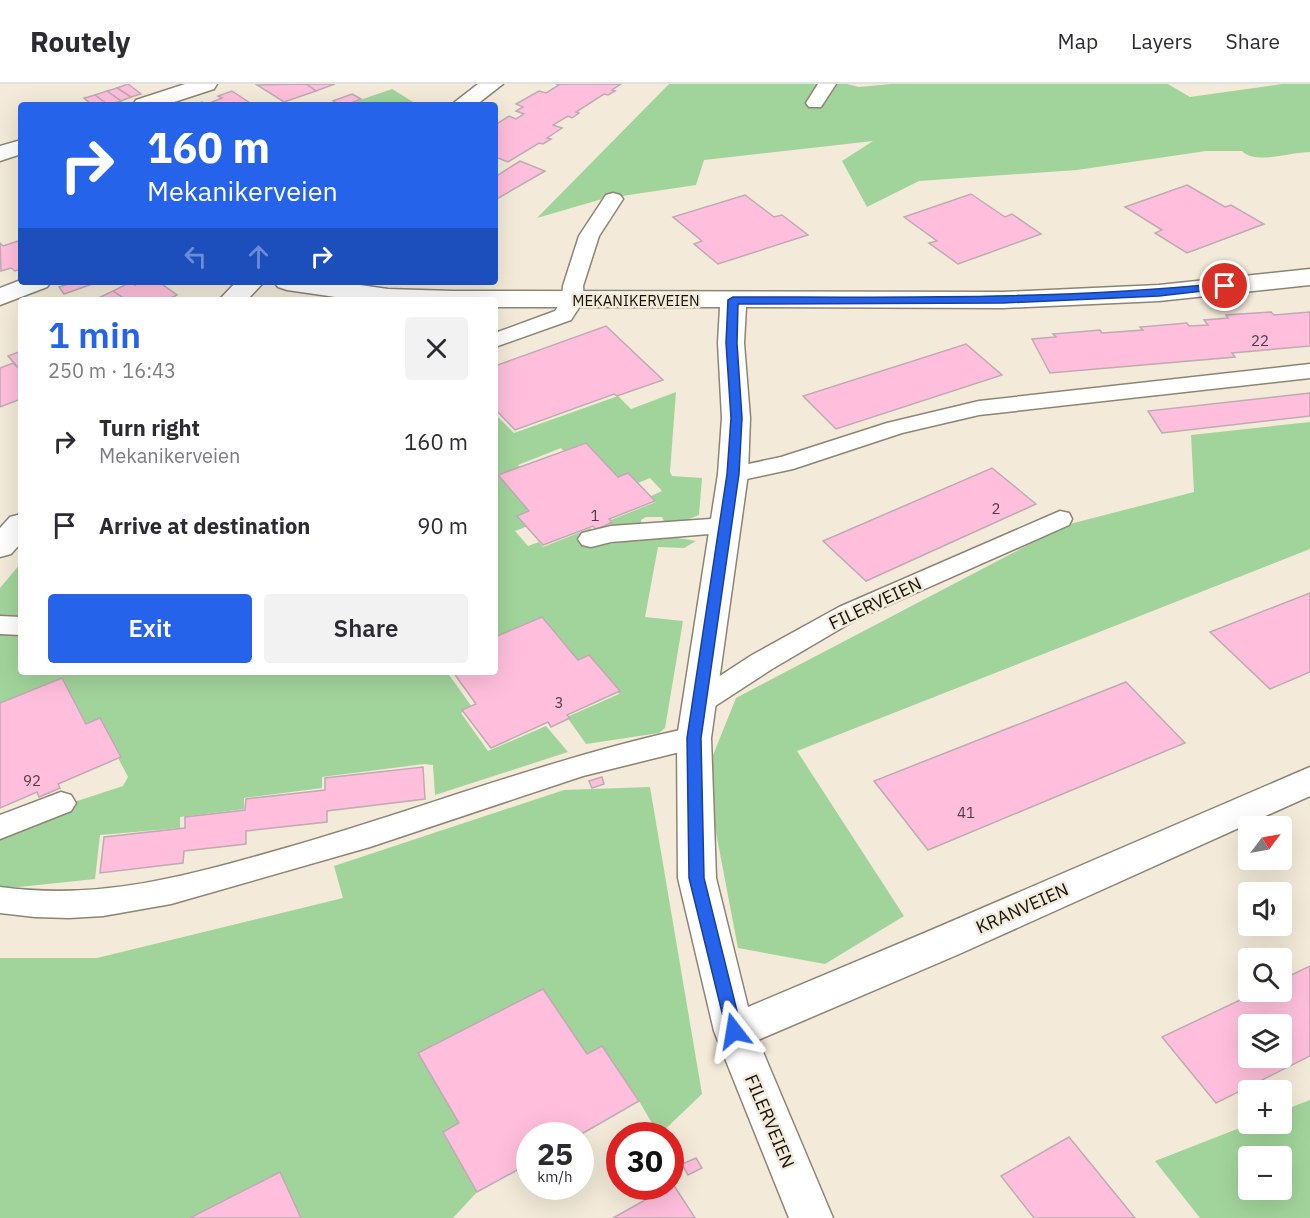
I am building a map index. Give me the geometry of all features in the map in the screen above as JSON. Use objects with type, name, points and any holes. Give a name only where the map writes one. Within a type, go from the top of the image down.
[{"type":"street","points":[[153,102],[206,84]]},
{"type":"street","points":[[466,102],[492,84]]},
{"type":"street","points":[[0,154],[18,148]]},
{"type":"street","name":"MEKANIKERVEIEN","points":[[498,299],[1003,300],[1159,293],[1310,277]]},
{"type":"street","points":[[0,297],[30,285]]},
{"type":"street","points":[[235,297],[248,285]]},
{"type":"street","name":"MEKANIKERVEIEN","points":[[307,285],[388,297]]},
{"type":"street","name":"FILERVEIEN","points":[[733,300],[731,343],[736,418],[733,474],[694,738],[697,878],[734,1031],[811,1218]]},
{"type":"street","points":[[0,547],[18,527]]},
{"type":"street","name":"KRANVEIEN","points":[[734,1031],[943,943],[1310,781]]},
{"type":"lane","points":[[815,103],[827,84]]},
{"type":"lane","points":[[498,339],[559,318],[573,300],[573,286],[589,236],[613,199]]},
{"type":"lane","points":[[733,474],[785,464],[895,428],[979,408],[1310,371]]},
{"type":"lane","name":"FILERVEIEN","points":[[699,703],[762,662],[848,613],[1060,519]]},
{"type":"lane","points":[[591,539],[611,534],[726,526]]},
{"type":"lane","points":[[0,625],[18,626]]},
{"type":"lane","points":[[0,900],[62,907],[114,903],[182,890],[401,826],[540,778],[647,747],[694,738]]},
{"type":"lane","points":[[0,827],[61,803]]},
{"type":"green space","points":[[669,84],[847,84],[859,87],[891,84],[1168,84],[1190,97],[1282,84],[1310,84],[1310,152],[1255,157],[1242,151],[1206,151],[1077,170],[919,181],[867,207],[842,161],[873,141],[704,160],[696,185],[602,199],[537,218]]},
{"type":"green space","points":[[392,89],[413,102],[355,102]]},
{"type":"green space","points":[[676,392],[670,472],[672,476],[702,478],[699,515],[666,525],[662,517],[646,517],[641,520],[642,526],[629,528],[603,523],[656,502],[651,496],[662,491],[650,478],[638,483],[630,475],[618,479],[565,453],[561,448],[518,465],[521,469],[500,478],[530,512],[528,526],[515,531],[528,546],[539,542],[543,547],[591,528],[593,541],[598,546],[659,537],[696,541],[684,548],[658,547],[645,617],[683,621],[665,728],[659,733],[586,744],[567,717],[619,694],[589,656],[576,661],[498,638],[498,417],[514,433],[618,396],[631,409]]},
{"type":"green space","points":[[1310,422],[1310,549],[797,751],[904,916],[825,964],[738,948],[705,775],[736,698],[1066,525],[1194,492],[1191,435]]},
{"type":"green space","points":[[18,567],[18,620],[0,619],[0,588]]},
{"type":"green space","points":[[0,634],[18,635],[18,675],[449,675],[472,707],[461,713],[488,751],[546,726],[568,752],[435,795],[433,765],[424,764],[322,777],[322,788],[244,798],[244,809],[180,817],[180,828],[100,835],[95,879],[0,889],[0,840],[62,813],[62,806],[123,786],[128,777],[99,721],[85,726],[0,705]]},
{"type":"green space","points":[[650,787],[702,1094],[673,1122],[651,1122],[602,1046],[587,1054],[543,989],[419,1054],[459,1123],[443,1133],[477,1192],[453,1218],[301,1218],[280,1172],[190,1218],[0,1218],[0,958],[97,958],[343,898],[334,866],[564,790]]},
{"type":"green space","points":[[1310,1100],[1310,1218],[1200,1218],[1155,1161],[1238,1129],[1238,1134],[1292,1134],[1292,1107]]},
{"type":"building","points":[[128,84],[141,94],[131,97],[117,88]]},
{"type":"building","points":[[306,84],[335,84],[316,91]]},
{"type":"building","points":[[306,84],[316,91],[284,102],[257,85]]},
{"type":"building","points":[[556,84],[621,84],[612,90],[615,91],[608,95],[604,94],[576,112],[579,113],[572,118],[568,116],[553,125],[562,128],[547,138],[551,139],[543,144],[539,143],[508,162],[498,158],[498,123],[509,116],[516,119],[524,114],[516,111],[523,107],[516,104],[539,91],[546,93],[559,85]]},
{"type":"building","points":[[117,88],[131,97],[121,101],[107,91]]},
{"type":"building","points":[[107,91],[121,101],[104,102],[95,95]]},
{"type":"building","points":[[232,91],[248,102],[212,102],[222,98],[218,96]]},
{"type":"building","points":[[352,94],[361,99],[354,102],[333,101]]},
{"type":"building","points":[[95,95],[104,102],[89,102],[84,98]]},
{"type":"building","points":[[520,161],[545,171],[498,198],[498,175]]},
{"type":"building","points":[[1187,185],[1225,207],[1231,205],[1264,224],[1187,253],[1155,233],[1162,230],[1125,207]]},
{"type":"building","points":[[971,194],[1005,217],[1012,214],[1041,234],[958,264],[929,243],[937,241],[904,217]]},
{"type":"building","points":[[745,195],[774,217],[782,215],[808,235],[718,264],[694,244],[702,241],[673,217]]},
{"type":"building","points":[[18,241],[18,270],[11,268],[1,271],[0,243],[3,246]]},
{"type":"building","points":[[65,285],[90,285],[64,294],[59,287]]},
{"type":"building","points":[[125,285],[163,285],[177,295],[173,297],[122,297],[113,291]]},
{"type":"building","points":[[113,291],[122,297],[100,297]]},
{"type":"building","points":[[1271,312],[1274,315],[1310,312],[1310,346],[1232,353],[1235,357],[1050,373],[1032,339],[1056,337],[1053,334],[1100,330],[1102,333],[1143,330],[1140,327],[1187,323],[1189,326],[1208,325],[1204,320],[1228,318],[1226,315]]},
{"type":"building","points":[[606,326],[663,380],[617,396],[614,394],[515,430],[498,412],[498,365]]},
{"type":"building","points":[[966,344],[1002,375],[836,429],[803,396]]},
{"type":"building","points":[[18,352],[18,368],[8,356]]},
{"type":"building","points":[[13,363],[18,368],[18,400],[0,407],[0,368]]},
{"type":"building","points":[[1310,393],[1310,416],[1162,433],[1148,411]]},
{"type":"building","points":[[586,443],[618,477],[628,473],[655,501],[609,519],[612,522],[604,526],[596,529],[593,526],[543,545],[517,516],[529,511],[498,475]]},
{"type":"building","points":[[992,468],[1036,504],[866,581],[823,541]]},
{"type":"building","points":[[1310,593],[1310,672],[1270,689],[1210,632]]},
{"type":"building","points":[[542,617],[578,660],[589,655],[620,691],[567,715],[570,718],[551,727],[548,722],[491,748],[462,710],[476,704],[455,675],[498,675],[498,636]]},
{"type":"building","points":[[62,678],[86,724],[100,718],[121,757],[58,784],[60,788],[39,797],[37,792],[0,808],[0,703]]},
{"type":"building","points":[[1126,682],[1185,743],[928,850],[874,781]]},
{"type":"building","points":[[423,767],[425,799],[327,811],[327,822],[246,831],[246,844],[184,851],[183,863],[100,873],[104,837],[185,828],[185,817],[245,810],[246,799],[325,790],[325,778]]},
{"type":"building","points":[[602,777],[604,784],[592,788],[589,781]]},
{"type":"building","points":[[1310,966],[1310,1056],[1292,1065],[1292,1014],[1238,1014],[1238,1068],[1286,1068],[1262,1080],[1238,1080],[1238,1092],[1216,1103],[1162,1037],[1238,1001],[1292,1002],[1292,975]]},
{"type":"building","points":[[543,989],[587,1054],[602,1046],[639,1101],[594,1127],[594,1122],[516,1122],[516,1171],[477,1192],[443,1132],[459,1123],[418,1053]]},
{"type":"building","points":[[1069,1137],[1135,1218],[1034,1218],[1001,1176]]},
{"type":"building","points":[[696,1158],[702,1168],[688,1175],[684,1163]]},
{"type":"building","points":[[280,1172],[301,1218],[190,1218]]},
{"type":"building","points":[[645,1200],[683,1200],[695,1218],[613,1218]]},
{"type":"route","points":[[734,1031],[697,878],[694,738],[733,474],[736,418],[731,343],[733,300],[1003,300],[1159,293],[1225,286]]}]
